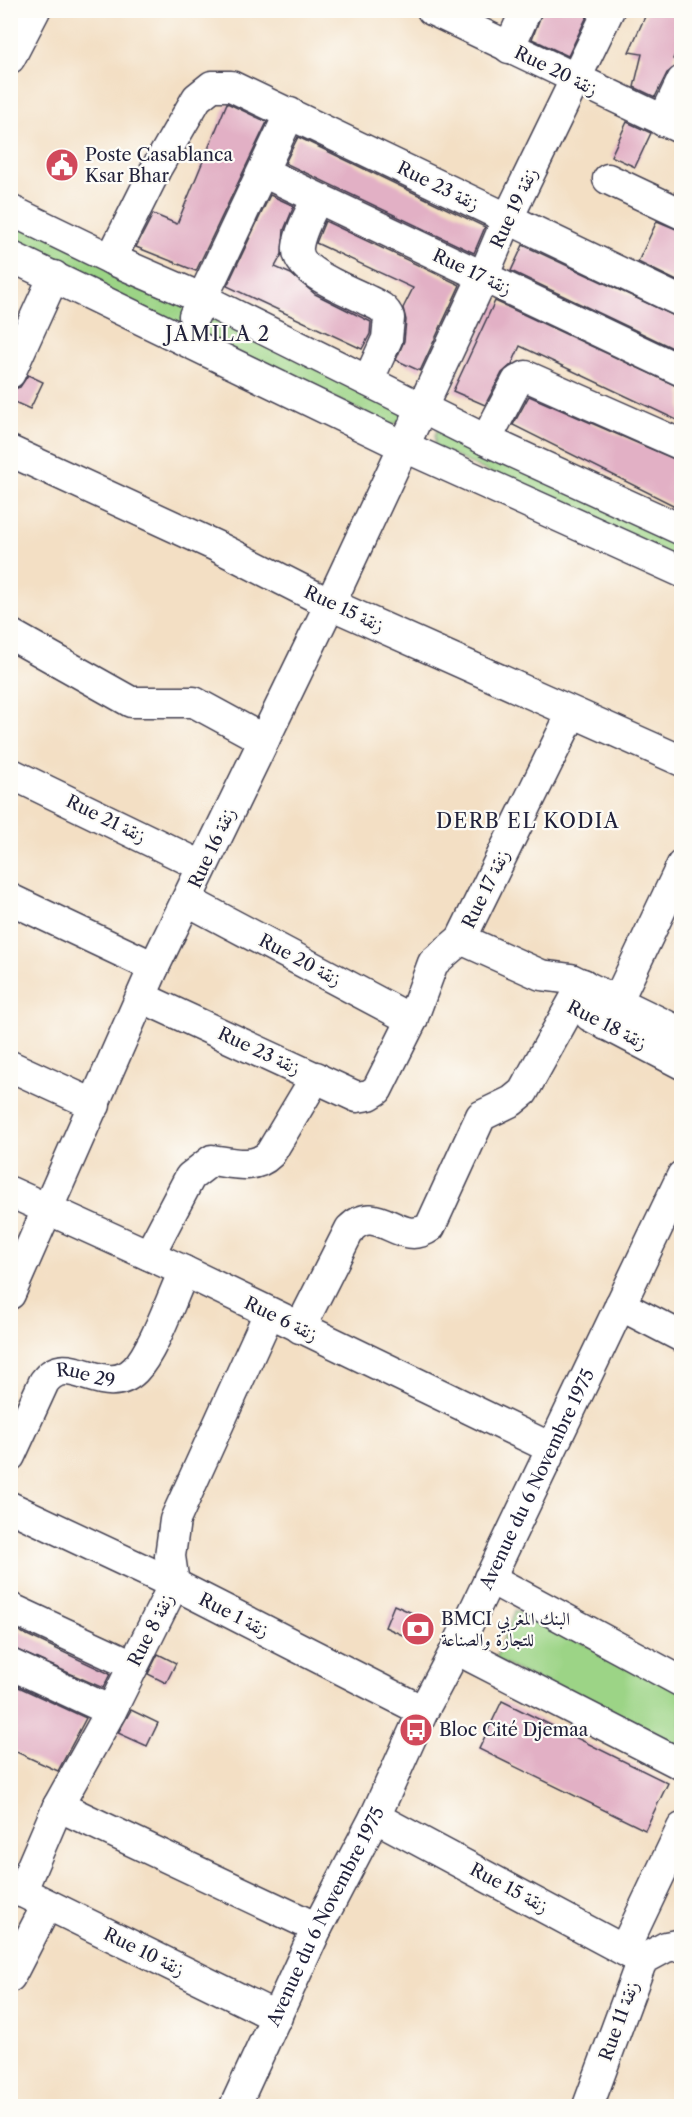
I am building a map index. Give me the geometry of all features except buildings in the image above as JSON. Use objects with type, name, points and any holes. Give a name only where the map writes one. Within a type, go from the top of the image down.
[{"type":"street","points":[[10,58],[35,10]]},
{"type":"street","name":"Rue 20 زنقة","points":[[432,10],[576,81],[672,125]]},
{"type":"street","points":[[509,48],[526,10]]},
{"type":"street","name":"Rue 19 زنقة","points":[[422,407],[483,278],[507,220],[609,10]]},
{"type":"street","points":[[672,125],[681,81]]},
{"type":"street","name":"Rue 23 زنقة","points":[[111,259],[156,169],[197,98],[212,86],[231,86],[681,302]]},
{"type":"street","points":[[183,338],[290,113]]},
{"type":"street","name":"Rue 17 زنقة","points":[[263,172],[681,371]]},
{"type":"street","points":[[608,179],[681,214]]},
{"type":"street","points":[[317,199],[300,238],[297,250],[301,260],[307,268],[382,308],[390,318],[387,339],[368,381]]},
{"type":"street","points":[[10,210],[111,259],[203,299],[486,440],[681,530]]},
{"type":"street","points":[[10,256],[403,446],[681,572]]},
{"type":"street","points":[[10,373],[54,276]]},
{"type":"street","points":[[486,440],[517,381],[526,376],[681,445]]},
{"type":"street","name":"Rue 16 زنقة","points":[[10,1294],[154,967],[188,901],[202,866],[330,604],[422,407]]},
{"type":"street","name":"Rue 15 زنقة","points":[[10,451],[216,546],[330,604],[681,761]]},
{"type":"street","points":[[10,634],[131,702],[194,702],[264,740]]},
{"type":"street","name":"Rue 17 زنقة","points":[[377,1090],[412,1020],[433,963],[461,939],[572,713]]},
{"type":"street","name":"Rue 21 زنقة","points":[[10,773],[202,866]]},
{"type":"street","points":[[612,1013],[681,865]]},
{"type":"street","points":[[10,899],[154,967]]},
{"type":"street","name":"Rue 20 زنقة","points":[[188,901],[412,1020]]},
{"type":"street","name":"Rue 18 زنقة","points":[[461,939],[541,975],[560,1001],[578,996],[612,1013],[681,1064]]},
{"type":"street","points":[[300,1328],[350,1229],[359,1219],[369,1218],[409,1234],[423,1232],[430,1227],[480,1116],[512,1101],[523,1092],[578,996]]},
{"type":"street","name":"Rue 23 زنقة","points":[[141,997],[357,1097],[377,1090]]},
{"type":"street","name":"Rue 18 زنقة","points":[[612,1013],[681,1033]]},
{"type":"street","points":[[10,1066],[95,1105]]},
{"type":"street","points":[[149,1256],[190,1178],[200,1167],[213,1160],[249,1165],[261,1162],[270,1154],[316,1077]]},
{"type":"street","name":"Avenue du 6 Novembre 1975","points":[[235,2106],[317,1928],[375,1817],[423,1711],[456,1649],[681,1176]]},
{"type":"street","name":"Rue 6 زنقة","points":[[10,1192],[184,1271],[551,1448]]},
{"type":"street","name":"Rue 29","points":[[10,1456],[51,1371],[62,1369],[109,1382],[123,1379],[135,1370],[146,1354],[184,1271]]},
{"type":"street","points":[[620,1305],[681,1337]]},
{"type":"street","name":"Rue 8 زنقة","points":[[16,1889],[58,1806],[111,1711],[174,1584],[170,1556],[175,1520],[269,1313]]},
{"type":"street","name":"Rue 1 زنقة","points":[[10,1507],[174,1584],[423,1711]]},
{"type":"street","points":[[489,1578],[681,1682]]},
{"type":"street","points":[[10,1608],[133,1665]]},
{"type":"street","points":[[456,1649],[681,1765]]},
{"type":"street","points":[[10,1664],[111,1711]]},
{"type":"street","points":[[58,1806],[317,1928]]},
{"type":"street","name":"Rue 15 زنقة","points":[[375,1817],[653,1950]]},
{"type":"street","name":"Rue 11 زنقة","points":[[588,2106],[653,1950],[681,1828]]},
{"type":"street","name":"Rue 10 زنقة","points":[[16,1889],[277,2017]]},
{"type":"street","points":[[13,1965],[47,1905]]},
{"type":"green space","points":[[10,213],[401,411],[402,417],[397,423],[391,425],[11,247]]},
{"type":"green space","points":[[438,429],[681,539],[681,561],[435,447],[435,435]]},
{"type":"green space","points":[[515,1611],[682,1689],[681,1749],[495,1660]]},
{"type":"place","name":"Poste Casablanca Ksar Bhar","points":[[62,165]]},
{"type":"place","name":"BMCI البنك المغربي للتجارة والصناعة","points":[[418,1629]]},
{"type":"place","name":"Bloc Cité Djemaa","points":[[416,1730]]},
{"type":"district","name":"JAMILA 2","points":[[218,334]]},
{"type":"district","name":"DERB EL KODIA","points":[[528,821]]}]
